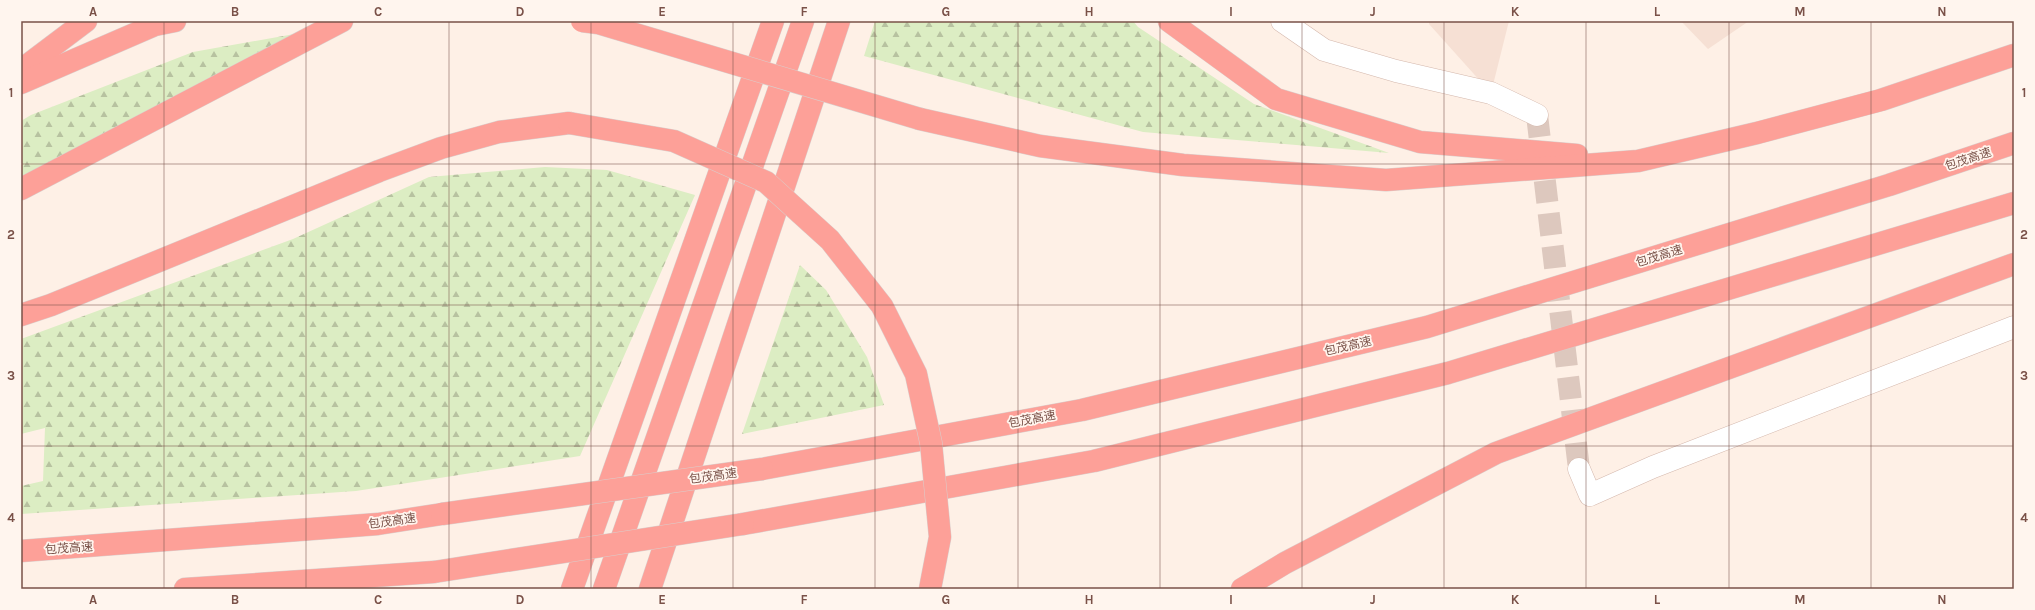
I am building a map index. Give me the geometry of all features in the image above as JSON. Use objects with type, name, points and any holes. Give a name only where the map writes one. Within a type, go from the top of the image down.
[{"type":"highway","points":[[21,70],[86,21]]},
{"type":"highway","points":[[21,83],[155,25],[175,21]]},
{"type":"highway","points":[[21,189],[342,21]]},
{"type":"highway","points":[[582,21],[598,24],[920,119],[1040,146],[1183,165],[1386,180],[1638,161],[1757,133],[1881,100],[2014,55]]},
{"type":"highway","points":[[572,589],[773,21]]},
{"type":"highway","points":[[604,589],[803,21]]},
{"type":"highway","points":[[650,589],[839,21]]},
{"type":"highway","points":[[1168,21],[1276,99],[1420,142],[1638,161]]},
{"type":"highway","points":[[21,315],[178,254],[379,171],[441,148],[499,132],[569,123],[674,141],[766,182],[830,240],[882,306],[916,374],[931,443],[940,537],[930,589]]},
{"type":"highway","name":"包茂高速","points":[[21,551],[378,524],[762,469],[1082,410],[1427,327],[1889,185],[2014,144]]},
{"type":"highway","points":[[185,589],[434,572],[743,524],[1094,461],[1432,376],[1890,242],[2014,203]]},
{"type":"highway","points":[[1242,589],[1285,563],[1496,453],[2014,264]]},
{"type":"highway","points":[[316,589],[386,576]]},
{"type":"lane","points":[[1282,21],[1324,50],[1396,71],[1491,93],[1538,115]]},
{"type":"lane","points":[[1579,469],[1590,495],[1653,467],[2014,327]]},
{"type":"shaded area","points":[[1429,21],[1509,21],[1491,93],[1429,24]]},
{"type":"shaded area","points":[[1681,21],[1749,21],[1708,49]]},
{"type":"green space","points":[[875,21],[1133,21],[1138,27],[1254,104],[1389,153],[1143,132],[864,56]]},
{"type":"green space","points":[[300,33],[21,178],[21,121],[31,115],[193,52]]},
{"type":"green space","points":[[545,167],[607,170],[695,195],[580,456],[356,491],[21,514],[21,486],[43,481],[45,428],[21,434],[21,339],[293,239],[429,177]]},
{"type":"green space","points":[[800,265],[826,290],[867,357],[884,405],[742,434]]},
{"type":"tunnel","points":[[1537,115],[1579,469]]}]
